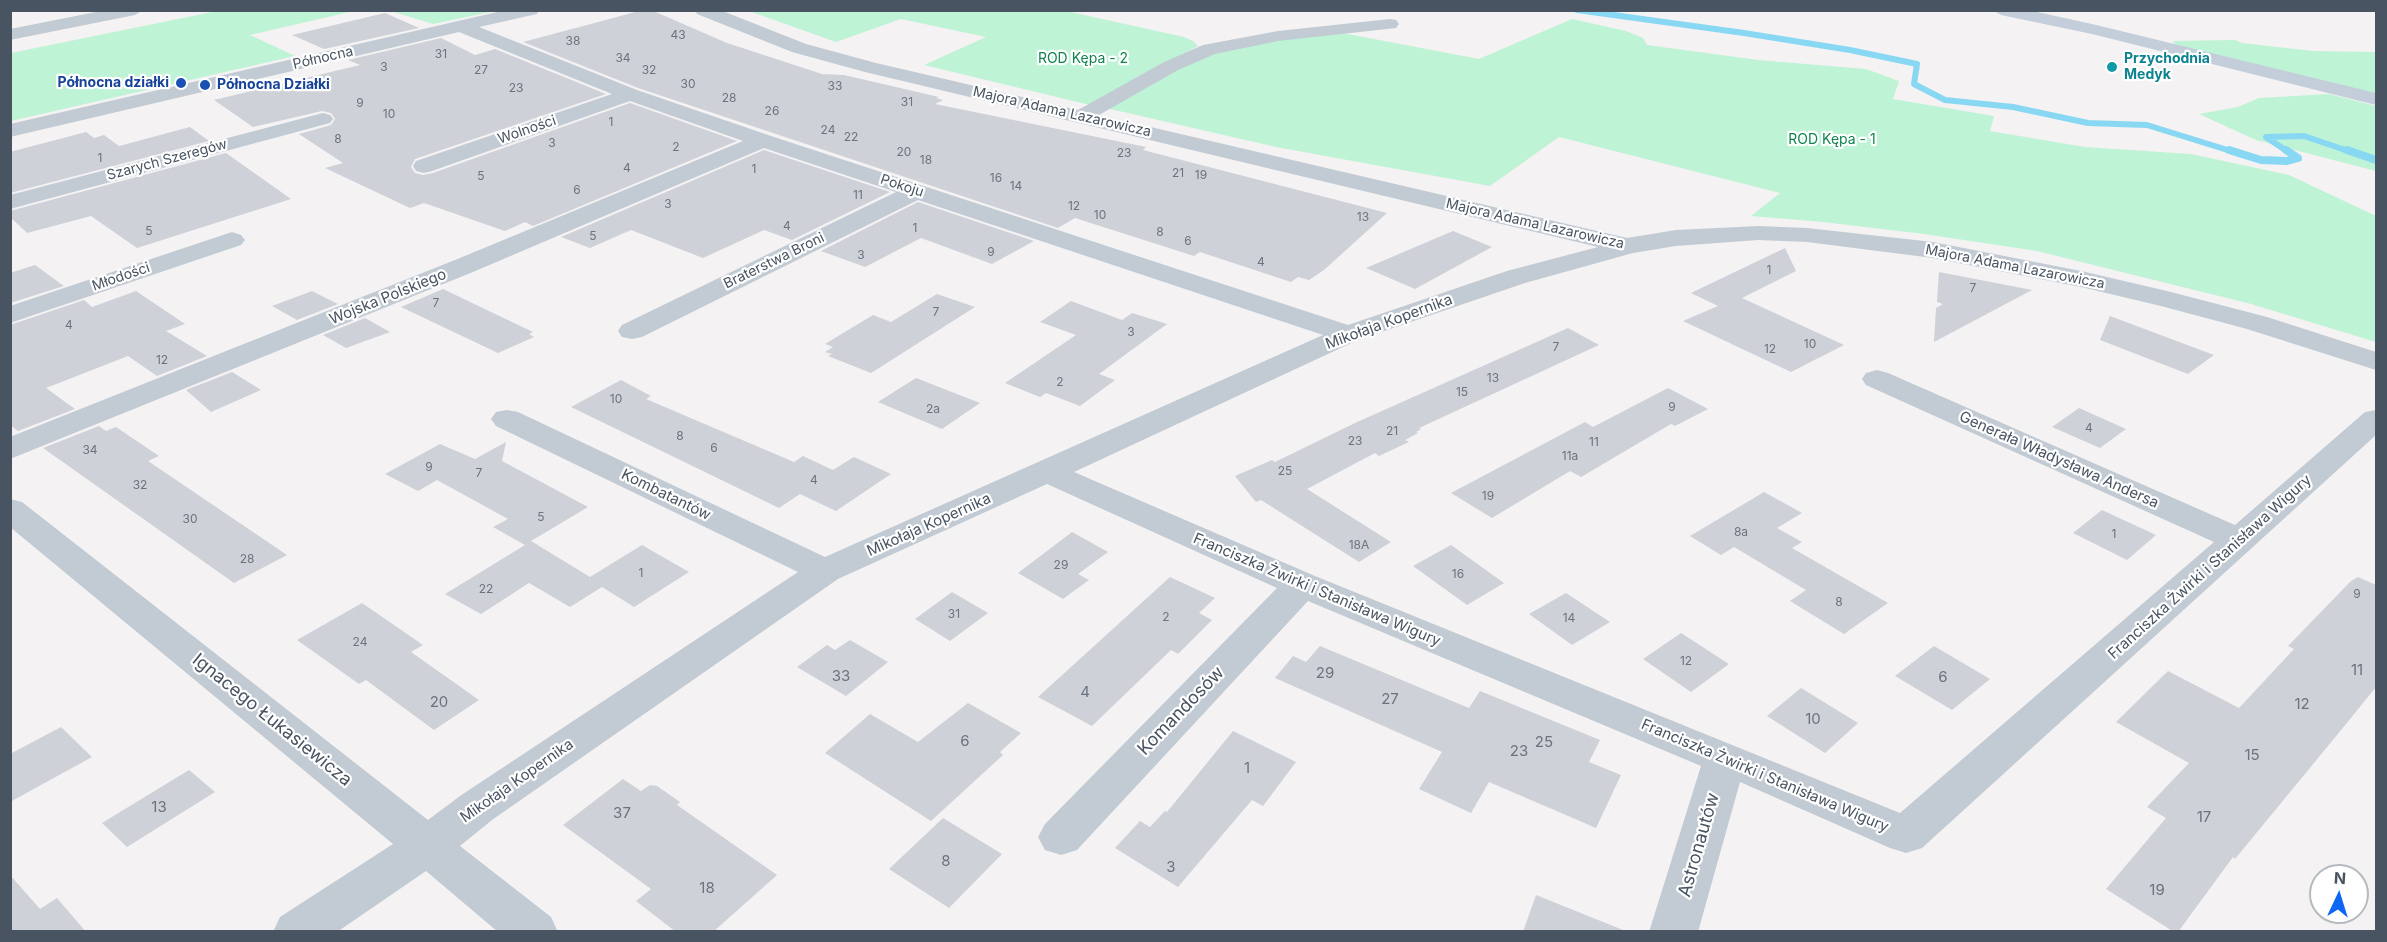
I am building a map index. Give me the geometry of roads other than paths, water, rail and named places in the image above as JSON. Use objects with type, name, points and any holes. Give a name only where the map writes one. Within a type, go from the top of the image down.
[{"type":"street","points":[[10,34],[135,10]]},
{"type":"street","name":"Północna","points":[[10,131],[531,10]]},
{"type":"street","name":"Majora Adama Lazarowicza","points":[[703,10],[799,48],[872,68],[1627,246],[1685,237],[1758,233],[1864,240],[1933,250],[2081,279],[2167,299],[2258,323],[2376,361]]},
{"type":"street","points":[[2001,10],[2092,29],[2376,99]]},
{"type":"street","points":[[1081,117],[1172,66],[1210,49],[1278,36],[1390,24]]},
{"type":"street","name":"Pokoju","points":[[460,26],[630,94],[763,141],[1348,334]]},
{"type":"street","name":"Wolności","points":[[424,166],[630,94]]},
{"type":"street","name":"Szarych Szeregów","points":[[10,202],[323,119]]},
{"type":"street","name":"Wojska Polskiego","points":[[10,449],[453,271],[763,141]]},
{"type":"street","name":"Braterstwa Broni","points":[[632,332],[917,191]]},
{"type":"street","name":"Młodości","points":[[10,315],[232,240]]},
{"type":"street","name":"Mikołaja Kopernika","points":[[297,932],[426,846],[476,808],[825,571],[1348,334],[1516,277],[1627,246]]},
{"type":"street","name":"Generała Władysława Andersa","points":[[1877,379],[2241,541]]},
{"type":"street","name":"Kombatantów","points":[[507,419],[825,571]]},
{"type":"street","name":"Franciszka Żwirki i Stanisława Wigury","points":[[1047,472],[1302,585],[1725,758],[1906,835],[2241,541],[2376,419]]},
{"type":"street","name":"Ignacego Łukasiewicza","points":[[10,509],[534,932]]},
{"type":"street","name":"Komandosów","points":[[1061,837],[1302,585]]},
{"type":"street","name":"Astronautów","points":[[1673,932],[1725,758]]},
{"type":"waterway","points":[[1577,10],[1744,33],[1850,50],[1917,64],[1914,84],[1945,100],[2013,107],[2088,123],[2147,125],[2234,152]]},
{"type":"waterway","points":[[2288,152],[2266,137],[2304,136],[2351,152]]},
{"type":"waterway","points":[[2229,150],[2261,160],[2287,161],[2298,158],[2286,150]]},
{"type":"waterway","points":[[2347,150],[2376,160]]},
{"type":"place","name":"Przychodnia Medyk","points":[[2112,67]]},
{"type":"place","name":"Północna działki","points":[[181,83]]},
{"type":"place","name":"Północna Działki","points":[[205,85]]},
{"type":"park label","name":"ROD Kępa - 2","points":[[1083,59]]},
{"type":"park label","name":"ROD Kępa - 1","points":[[1832,140]]}]
